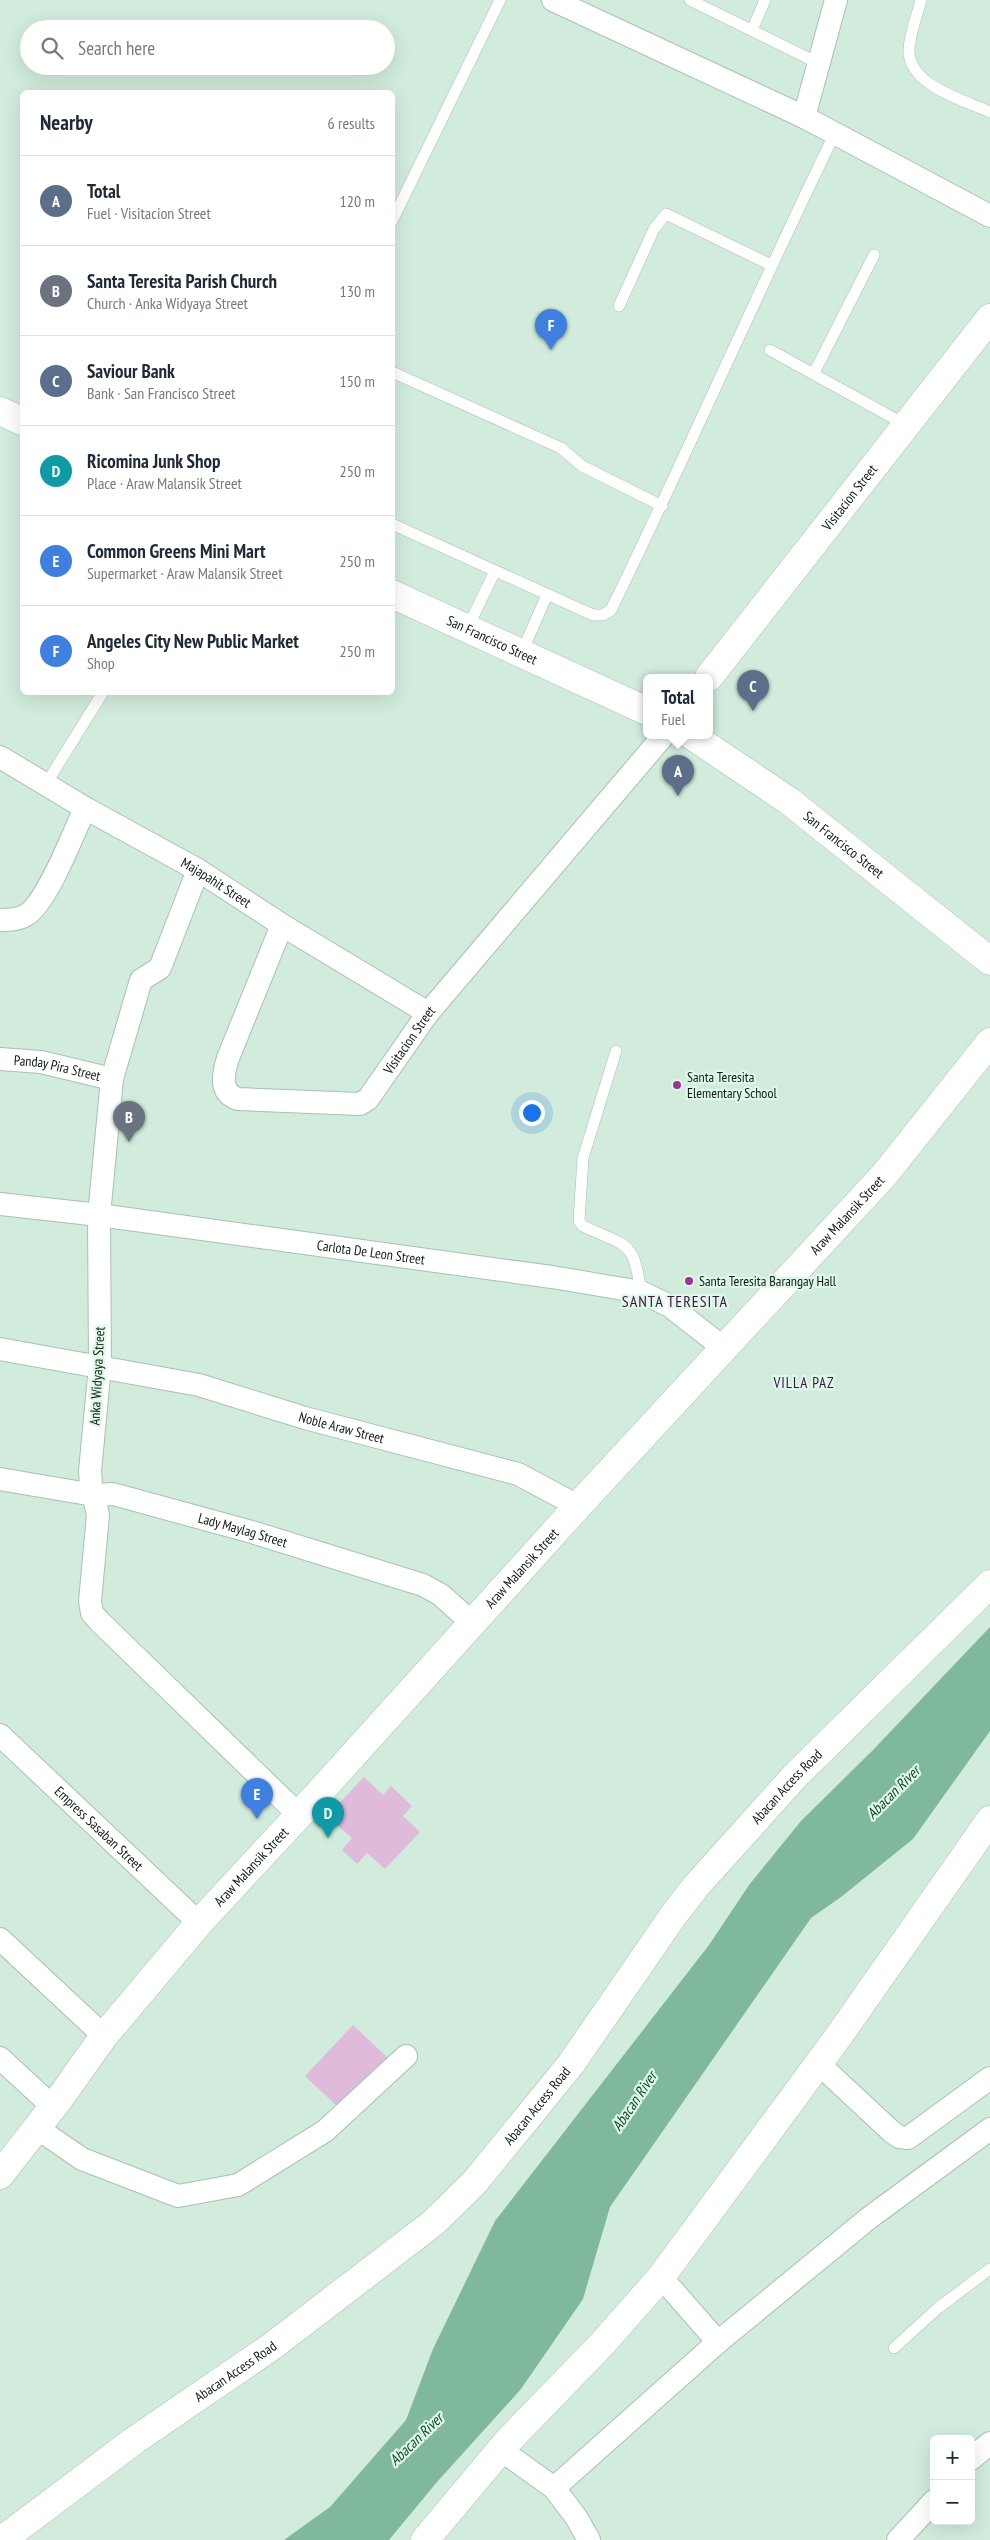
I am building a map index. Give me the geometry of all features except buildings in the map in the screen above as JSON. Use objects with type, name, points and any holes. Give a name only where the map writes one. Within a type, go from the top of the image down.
[{"type":"street","points":[[553,0],[804,117],[990,216]]},
{"type":"street","points":[[804,117],[836,0]]},
{"type":"street","name":"Visitacion Street","points":[[711,674],[990,318]]},
{"type":"street","points":[[0,411],[20,420]]},
{"type":"street","name":"San Francisco Street","points":[[395,595],[643,709]]},
{"type":"street","name":"Visitacion Street","points":[[282,925],[224,1070],[225,1091],[230,1097],[238,1099],[360,1104],[368,1099],[428,1013],[661,739]]},
{"type":"street","name":"San Francisco Street","points":[[697,739],[789,801],[990,961]]},
{"type":"street","name":"Majapahit Street","points":[[0,758],[85,808],[198,870],[282,925],[428,1013]]},
{"type":"street","points":[[0,920],[12,921],[27,915],[41,900],[85,808]]},
{"type":"street","name":"Anka Widyaya Street","points":[[198,870],[160,968],[141,980],[112,1078],[99,1215],[100,1366],[90,1471],[91,1485],[98,1515],[90,1601],[92,1613],[299,1816]]},
{"type":"street","name":"Araw Malansik Street","points":[[0,2175],[50,2111],[104,2036],[199,1923],[299,1816],[471,1622],[725,1349],[884,1174],[990,1042]]},
{"type":"street","name":"Panday Pira Street","points":[[0,1059],[41,1062],[112,1078]]},
{"type":"street","name":"Carlota De Leon Street","points":[[0,1204],[99,1215],[552,1277],[640,1292],[670,1306],[725,1349]]},
{"type":"street","name":"Noble Araw Street","points":[[0,1349],[100,1366],[199,1386],[305,1418],[518,1474],[578,1506]]},
{"type":"street","name":"Lady Maylag Street","points":[[0,1479],[94,1495],[113,1494],[252,1532],[423,1585],[441,1595],[471,1622]]},
{"type":"street","name":"Abacan Access Road","points":[[2,2540],[135,2440],[271,2347],[432,2223],[474,2183],[571,2064],[675,1913],[715,1864],[795,1776],[990,1584]]},
{"type":"street","name":"Empress Sasaban Street","points":[[0,1735],[199,1923]]},
{"type":"street","points":[[425,2540],[501,2450],[602,2344],[661,2277],[818,2064],[990,1820]]},
{"type":"street","points":[[0,1938],[104,2036]]},
{"type":"street","points":[[0,2058],[50,2111],[82,2159],[178,2196],[238,2185],[325,2131],[406,2056]]},
{"type":"street","points":[[818,2064],[892,2132],[903,2138],[908,2138],[990,2078]]},
{"type":"street","points":[[554,2488],[718,2342],[869,2218],[990,2129]]},
{"type":"street","points":[[661,2277],[718,2342]]},
{"type":"street","points":[[975,2455],[990,2442]]},
{"type":"street","points":[[501,2450],[554,2488],[576,2517],[589,2540]]},
{"type":"street","points":[[898,2540],[930,2505]]},
{"type":"lane","points":[[395,215],[500,0]]},
{"type":"lane","points":[[690,0],[818,63]]},
{"type":"lane","points":[[714,12],[718,0]]},
{"type":"lane","points":[[752,30],[765,0]]},
{"type":"lane","points":[[921,0],[909,50],[912,66],[924,82],[990,112]]},
{"type":"lane","points":[[395,525],[593,615],[603,615],[611,610],[662,506],[771,265],[835,133]]},
{"type":"lane","points":[[619,306],[654,229],[666,214],[771,265]]},
{"type":"lane","points":[[814,373],[874,256]]},
{"type":"lane","points":[[770,350],[906,425]]},
{"type":"lane","points":[[395,373],[561,448],[582,466],[662,506]]},
{"type":"lane","points":[[467,629],[495,571]]},
{"type":"lane","points":[[521,654],[548,595]]},
{"type":"lane","points":[[46,784],[101,695]]},
{"type":"lane","points":[[616,1051],[583,1158],[579,1220],[583,1226],[625,1245],[632,1251],[636,1261],[640,1292]]},
{"type":"lane","points":[[894,2348],[938,2308],[990,2268]]},
{"type":"shaded area","points":[[364,1777],[383,1795],[391,1786],[412,1806],[403,1816],[420,1832],[385,1869],[367,1853],[357,1864],[342,1850],[352,1838],[327,1816]]},
{"type":"shaded area","points":[[353,2025],[388,2058],[340,2109],[305,2076]]},
{"type":"water","name":"Abacan River","points":[[990,1627],[990,1731],[913,1839],[841,1897],[811,1918],[610,2207],[583,2299],[521,2389],[437,2482],[389,2540],[284,2540],[330,2507],[406,2420],[433,2349],[495,2221],[709,1945],[749,1885],[801,1821],[873,1750]]},
{"type":"place","name":"Angeles City New Public Market","points":[[551,350]]},
{"type":"place","name":"Saviour Bank","points":[[753,711]]},
{"type":"place","name":"Total","points":[[678,796]]},
{"type":"place","name":"Santa Teresita Elementary School","points":[[677,1085]]},
{"type":"place","name":"Santa Teresita Parish Church","points":[[129,1142]]},
{"type":"place","name":"Santa Teresita Barangay Hall","points":[[689,1281]]},
{"type":"place","name":"Common Greens Mini Mart","points":[[257,1819]]},
{"type":"place","name":"Ricomina Junk Shop","points":[[328,1838]]},
{"type":"district","name":"SANTA TERESITA","points":[[675,1301]]},
{"type":"district","name":"VILLA PAZ","points":[[804,1382]]}]
